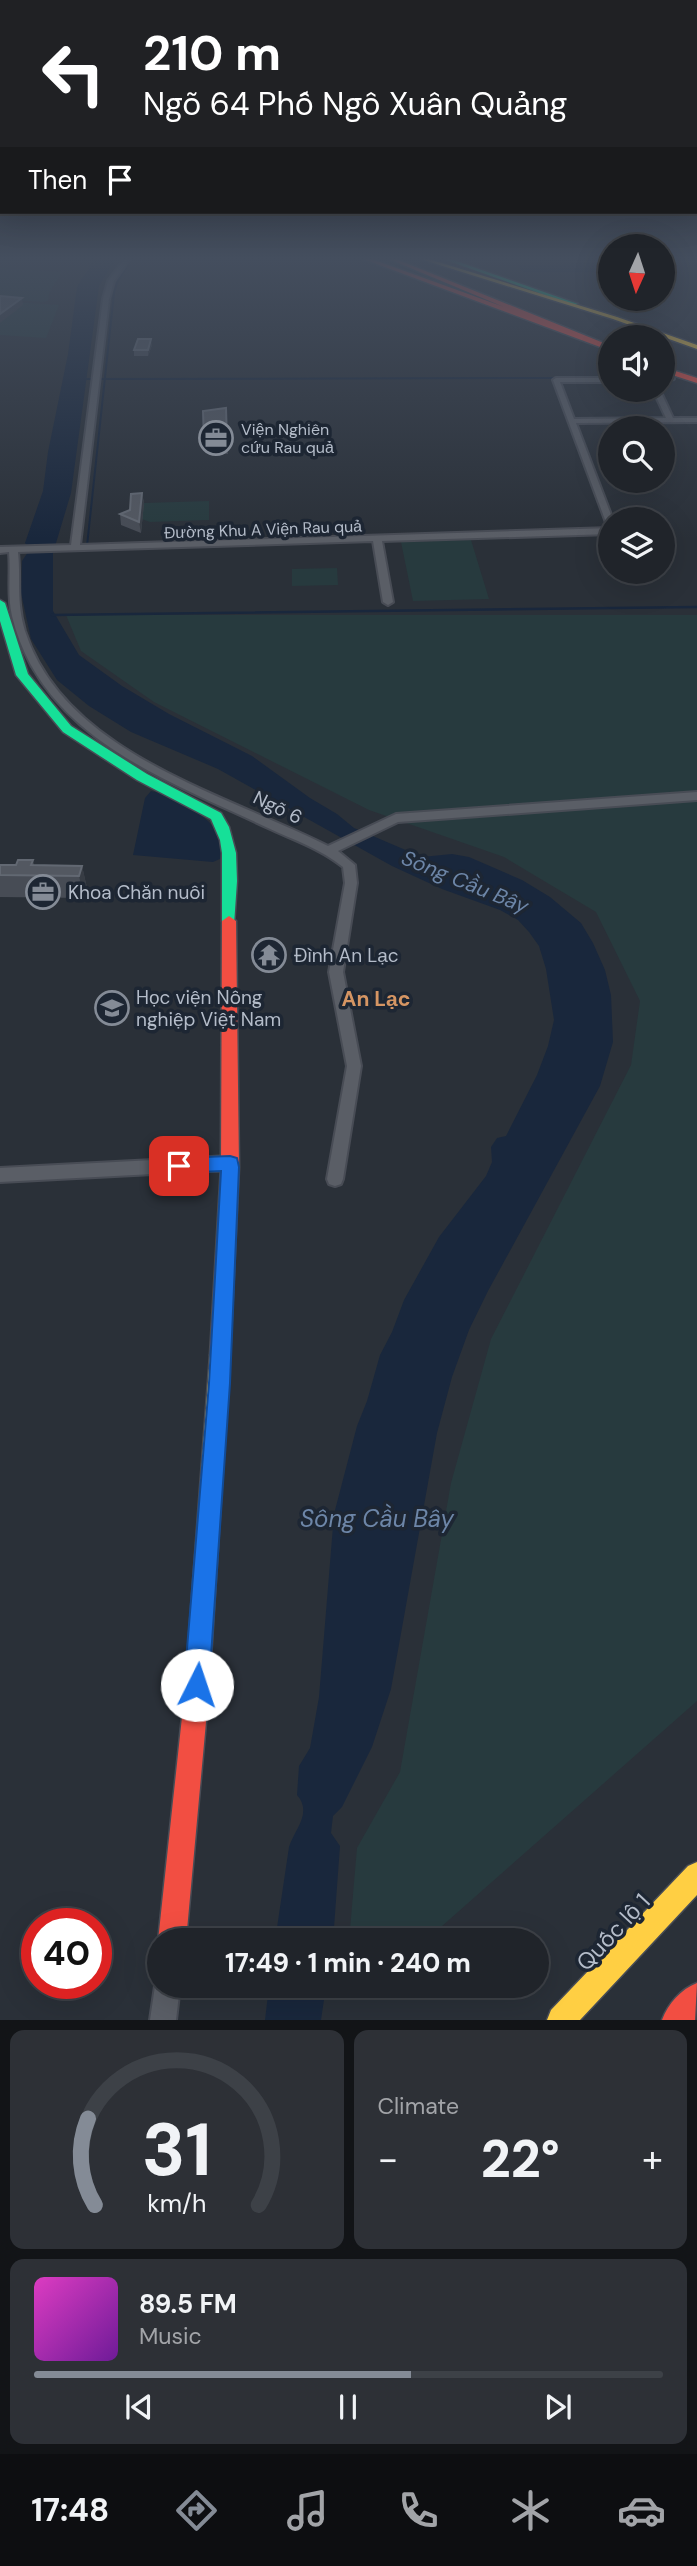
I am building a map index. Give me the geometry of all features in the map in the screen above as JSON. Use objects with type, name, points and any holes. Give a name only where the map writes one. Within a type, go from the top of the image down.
[{"type":"main road","points":[[675,353],[697,361]]},
{"type":"main road","points":[[675,360],[697,368]]},
{"type":"main road","points":[[0,604],[22,675],[67,729],[142,777],[216,816],[223,825],[229,844],[230,1163],[217,1411],[193,1740],[174,1928]]},
{"type":"main road","name":"Quốc lộ 1","points":[[561,2020],[697,1875]]},
{"type":"main road","points":[[676,2020],[697,1997]]},
{"type":"street","points":[[75,549],[99,351]]},
{"type":"street","points":[[598,380],[556,380],[604,507]]},
{"type":"street","points":[[573,421],[598,421]]},
{"type":"street","points":[[675,421],[697,421]]},
{"type":"street","name":"Đường Khu A Viện Rau quả","points":[[10,550],[598,531]]},
{"type":"street","points":[[377,539],[388,602]]},
{"type":"street","name":"Ngõ 6","points":[[10,550],[16,568],[13,601],[26,648],[36,670],[58,700],[102,735],[143,761],[330,850],[348,864],[351,883],[335,972],[354,1066],[335,1179]]},
{"type":"street","points":[[330,850],[377,825],[404,817],[697,796]]},
{"type":"street","points":[[0,1175],[230,1163]]},
{"type":"street","points":[[163,2020],[166,1998]]},
{"type":"green space","points":[[209,501],[209,520],[150,522],[142,519],[144,503]]},
{"type":"green space","points":[[471,540],[489,599],[413,601],[401,542]]},
{"type":"green space","points":[[337,568],[338,585],[292,586],[292,569]]},
{"type":"green space","points":[[66,615],[697,615],[697,1701],[440,1928],[350,1928],[357,1848],[400,1772],[451,1483],[491,1339],[631,1065],[640,1001],[596,912],[504,857],[369,810],[154,702],[81,651]]},
{"type":"water","name":"Sông Cầu Bây","points":[[68,351],[90,351],[71,493],[53,553],[53,611],[79,655],[122,686],[169,714],[252,756],[354,828],[422,857],[452,854],[469,857],[522,880],[550,897],[581,923],[605,970],[611,995],[613,1042],[600,1086],[488,1291],[469,1330],[452,1377],[437,1433],[391,1689],[372,1747],[342,1807],[333,1816],[331,1833],[340,1846],[334,1928],[277,1928],[289,1847],[303,1815],[297,1795],[299,1766],[310,1748],[319,1697],[334,1514],[357,1426],[380,1355],[404,1300],[439,1237],[486,1176],[492,1162],[491,1147],[497,1138],[506,1136],[537,1075],[554,1020],[546,969],[539,946],[518,920],[500,910],[442,889],[392,866],[218,769],[131,732],[89,706],[57,680],[31,639],[21,593],[22,561],[30,549],[25,543],[43,491]]},
{"type":"water","points":[[151,791],[160,793],[204,817],[218,835],[220,859],[213,862],[133,855],[145,798]]},
{"type":"water","points":[[268,1998],[324,1998],[321,2020],[265,2020]]},
{"type":"building","points":[[226,408],[227,441],[204,440],[203,411]]},
{"type":"building","points":[[142,493],[139,522],[120,514],[130,510],[131,494]]},
{"type":"building","points":[[18,860],[33,860],[31,865],[82,866],[79,876],[0,875],[0,865],[16,865]]},
{"type":"waterway","points":[[105,379],[108,351]]},
{"type":"waterway","points":[[105,379],[560,378]]},
{"type":"waterway","points":[[588,378],[598,378]]},
{"type":"waterway","points":[[84,379],[105,379]]},
{"type":"waterway","points":[[87,546],[105,379]]},
{"type":"waterway","points":[[52,615],[697,607]]},
{"type":"traffic: fast","points":[[0,603],[22,675],[67,729],[142,777],[216,816],[223,827],[229,853],[229,921]]},
{"type":"traffic: slow","points":[[197,1689],[220,1355]]},
{"type":"traffic: slow","points":[[561,2020],[697,1875]]},
{"type":"traffic: jam","points":[[675,373],[697,381]]},
{"type":"traffic: jam","points":[[220,1355],[230,1167],[229,921]]},
{"type":"traffic: jam","points":[[173,1928],[197,1689]]},
{"type":"traffic: jam","points":[[676,2020],[697,1997]]},
{"type":"place","name":"Viện Nghiên cứu Rau quả","points":[[216,438]]},
{"type":"place","name":"Khoa Chăn nuôi","points":[[43,892]]},
{"type":"place","name":"Đình An Lạc","points":[[269,955]]},
{"type":"place","name":"Học viện Nông nghiệp Việt Nam","points":[[112,1008]]},
{"type":"district","name":"An Lạc","points":[[376,999]]},
{"type":"route","points":[[179,1166],[230,1163],[219,1383],[197,1685]]}]
